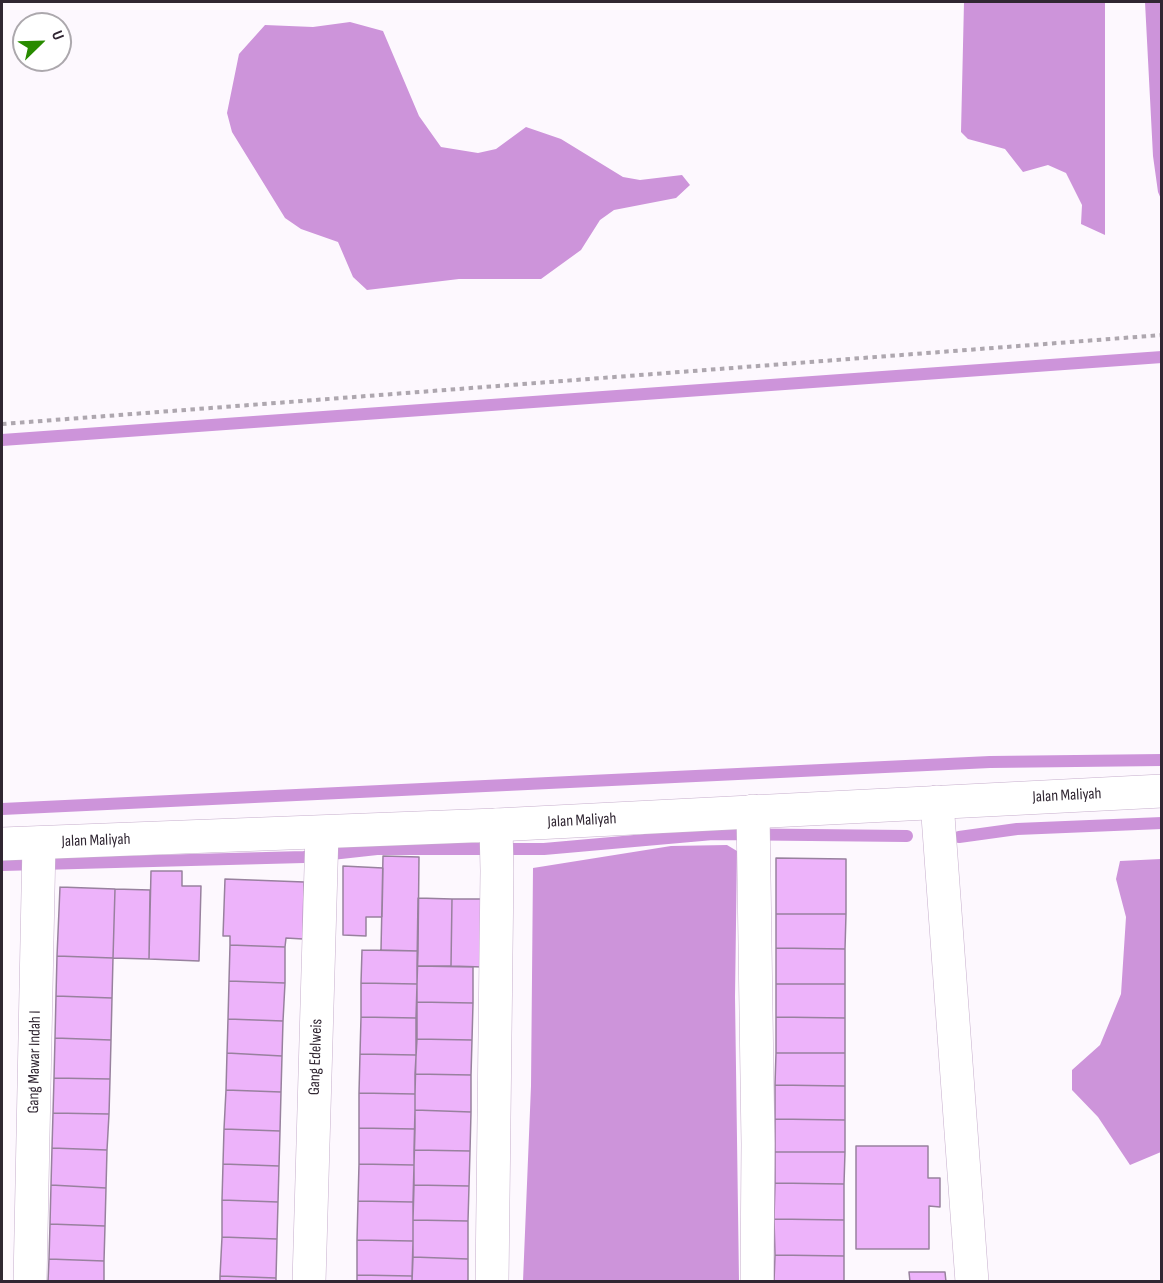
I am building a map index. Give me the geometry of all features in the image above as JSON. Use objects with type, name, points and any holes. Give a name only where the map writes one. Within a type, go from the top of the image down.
[{"type":"street","name":"Jalan Maliyah","points":[[2,844],[40,860],[322,848],[496,846],[753,817],[937,802],[1161,791]]},
{"type":"street","points":[[937,802],[972,1281]]},
{"type":"street","points":[[753,817],[758,1144],[757,1281]]},
{"type":"street","points":[[492,1281],[496,846]]},
{"type":"street","name":"Gang Edelweis","points":[[309,1281],[322,848]]},
{"type":"street","name":"Gang Mawar Indah I","points":[[30,1281],[40,860]]},
{"type":"path","points":[[2,424],[1161,335]]},
{"type":"shaded area","points":[[964,2],[1105,2],[1105,235],[1081,224],[1082,205],[1066,173],[1048,165],[1023,172],[1005,149],[968,139],[961,132]]},
{"type":"shaded area","points":[[1145,2],[1161,2],[1161,199],[1153,156]]},
{"type":"shaded area","points":[[350,22],[383,31],[419,116],[441,147],[478,153],[496,149],[526,127],[561,139],[623,177],[640,180],[682,175],[690,185],[676,198],[614,210],[600,220],[581,250],[541,279],[459,279],[367,290],[353,277],[338,242],[301,229],[285,218],[232,132],[227,113],[239,54],[265,25],[313,27]]},
{"type":"shaded area","points":[[727,845],[737,851],[735,997],[739,1281],[523,1281],[531,1086],[533,868],[671,846]]},
{"type":"shaded area","points":[[1161,859],[1161,1152],[1130,1165],[1098,1117],[1072,1090],[1072,1070],[1100,1045],[1121,994],[1126,917],[1116,879],[1120,861]]},
{"type":"building","points":[[383,856],[419,857],[418,951],[381,950]]},
{"type":"building","points":[[776,858],[846,859],[846,914],[776,914]]},
{"type":"building","points":[[343,866],[383,868],[382,917],[366,917],[366,936],[343,935]]},
{"type":"building","points":[[151,871],[182,871],[182,886],[201,886],[199,961],[149,959]]},
{"type":"building","points":[[225,879],[304,882],[303,939],[286,938],[285,947],[230,945],[230,936],[223,936]]},
{"type":"building","points":[[60,887],[115,889],[113,958],[57,956]]},
{"type":"building","points":[[115,889],[150,890],[149,959],[113,958]]},
{"type":"building","points":[[418,898],[452,899],[451,966],[417,966]]},
{"type":"building","points":[[452,899],[484,899],[483,967],[451,966]]},
{"type":"building","points":[[776,914],[846,914],[845,949],[776,948]]},
{"type":"building","points":[[230,945],[285,947],[285,983],[229,981]]},
{"type":"building","points":[[776,948],[845,949],[845,984],[776,984]]},
{"type":"building","points":[[362,950],[418,951],[417,984],[361,983]]},
{"type":"building","points":[[57,956],[113,958],[112,998],[56,996]]},
{"type":"building","points":[[417,966],[473,967],[473,1003],[417,1002]]},
{"type":"building","points":[[229,981],[285,983],[283,1021],[228,1019]]},
{"type":"building","points":[[361,983],[417,984],[416,1018],[361,1017]]},
{"type":"building","points":[[776,984],[845,984],[845,1018],[776,1017]]},
{"type":"building","points":[[56,996],[112,998],[111,1040],[55,1038]]},
{"type":"building","points":[[417,1002],[473,1003],[472,1040],[417,1039]]},
{"type":"building","points":[[361,1017],[416,1018],[416,1055],[360,1054]]},
{"type":"building","points":[[776,1017],[845,1018],[845,1053],[776,1053]]},
{"type":"building","points":[[228,1019],[283,1021],[282,1056],[227,1053]]},
{"type":"building","points":[[55,1038],[111,1040],[110,1079],[54,1078]]},
{"type":"building","points":[[417,1039],[472,1040],[471,1075],[415,1074]]},
{"type":"building","points":[[227,1053],[282,1056],[281,1092],[226,1090]]},
{"type":"building","points":[[776,1053],[845,1053],[845,1086],[775,1085]]},
{"type":"building","points":[[360,1054],[416,1055],[415,1094],[359,1093]]},
{"type":"building","points":[[415,1074],[471,1075],[471,1112],[415,1110]]},
{"type":"building","points":[[54,1078],[110,1079],[109,1114],[53,1113]]},
{"type":"building","points":[[775,1085],[845,1086],[845,1120],[775,1119]]},
{"type":"building","points":[[226,1090],[281,1092],[280,1131],[224,1129]]},
{"type":"building","points":[[359,1093],[415,1094],[415,1129],[359,1128]]},
{"type":"building","points":[[415,1110],[471,1112],[470,1151],[414,1150]]},
{"type":"building","points":[[53,1113],[109,1114],[107,1150],[52,1148]]},
{"type":"building","points":[[775,1119],[845,1120],[845,1152],[775,1152]]},
{"type":"building","points":[[359,1128],[415,1129],[414,1165],[359,1164]]},
{"type":"building","points":[[224,1129],[280,1131],[279,1166],[223,1164]]},
{"type":"building","points":[[856,1146],[928,1146],[928,1178],[940,1178],[940,1207],[929,1206],[929,1249],[856,1249]]},
{"type":"building","points":[[52,1148],[107,1150],[106,1188],[51,1185]]},
{"type":"building","points":[[414,1150],[470,1151],[469,1186],[414,1185]]},
{"type":"building","points":[[775,1152],[845,1152],[844,1184],[775,1183]]},
{"type":"building","points":[[223,1164],[279,1166],[278,1202],[222,1200]]},
{"type":"building","points":[[359,1164],[414,1165],[413,1202],[358,1201]]},
{"type":"building","points":[[775,1183],[844,1184],[844,1220],[774,1219]]},
{"type":"building","points":[[51,1185],[106,1188],[105,1226],[50,1224]]},
{"type":"building","points":[[414,1185],[469,1186],[468,1221],[413,1220]]},
{"type":"building","points":[[222,1200],[278,1202],[277,1239],[222,1237]]},
{"type":"building","points":[[358,1201],[413,1202],[413,1241],[357,1240]]},
{"type":"building","points":[[774,1219],[844,1220],[844,1256],[775,1255]]},
{"type":"building","points":[[413,1220],[468,1221],[468,1259],[413,1257]]},
{"type":"building","points":[[50,1224],[105,1226],[104,1261],[49,1259]]},
{"type":"building","points":[[222,1237],[277,1239],[276,1278],[220,1276]]},
{"type":"building","points":[[357,1240],[413,1241],[412,1276],[357,1275]]},
{"type":"building","points":[[775,1255],[844,1256],[844,1282],[774,1282]]},
{"type":"building","points":[[413,1257],[468,1259],[468,1282],[412,1282]]},
{"type":"building","points":[[49,1259],[104,1261],[104,1282],[48,1282]]},
{"type":"building","points":[[909,1272],[945,1272],[946,1282],[910,1282]]},
{"type":"building","points":[[357,1275],[412,1276],[412,1282],[357,1282]]},
{"type":"building","points":[[220,1276],[276,1278],[276,1282],[220,1282]]},
{"type":"waterway","points":[[2,440],[1162,357]]},
{"type":"waterway","points":[[2,809],[990,762],[1162,760]]},
{"type":"waterway","points":[[959,837],[1017,829],[1162,823]]},
{"type":"waterway","points":[[2,865],[304,857],[377,849],[544,849],[713,834],[907,836]]}]
